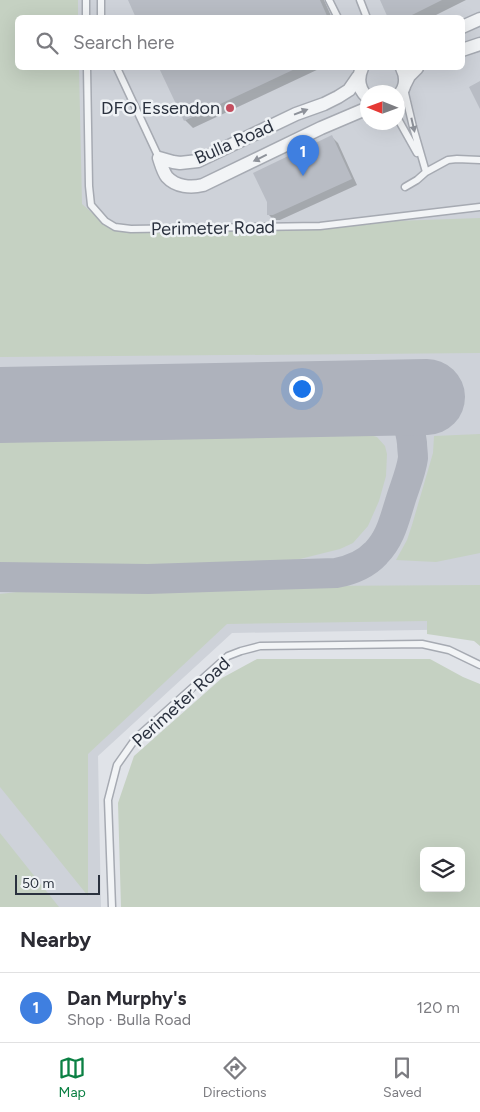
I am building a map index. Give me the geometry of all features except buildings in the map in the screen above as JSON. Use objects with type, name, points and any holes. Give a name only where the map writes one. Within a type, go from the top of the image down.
[{"type":"street","points":[[465,26],[480,19]]},
{"type":"street","points":[[465,49],[480,44]]},
{"type":"street","points":[[403,70],[405,76],[403,85]]},
{"type":"street","points":[[404,85],[415,70]]},
{"type":"street","points":[[359,71],[360,86]]},
{"type":"street","name":"Bulla Road","points":[[159,158],[180,163],[198,161],[296,114],[338,97],[349,90],[359,71]]},
{"type":"street","name":"Bulla Road","points":[[159,158],[166,176],[172,181],[185,186],[196,187],[360,111]]},
{"type":"lane","points":[[86,0],[86,15]]},
{"type":"lane","points":[[101,0],[101,15]]},
{"type":"lane","points":[[329,0],[336,15]]},
{"type":"lane","points":[[360,0],[366,15]]},
{"type":"lane","name":"Perimeter Road","points":[[87,70],[91,205],[105,221],[115,227],[131,229],[320,226],[480,207]]},
{"type":"lane","points":[[118,70],[159,158]]},
{"type":"lane","points":[[405,100],[426,172]]},
{"type":"lane","points":[[404,130],[423,163]]},
{"type":"lane","points":[[405,187],[426,172],[448,160],[480,160]]},
{"type":"lane","name":"Perimeter Road","points":[[112,907],[108,800],[117,765],[136,738],[228,656],[260,646],[422,644],[449,650],[480,664]]},
{"type":"shaded area","points":[[0,0],[480,0],[480,629],[232,633],[98,756],[101,907],[0,907]]},
{"type":"green space","points":[[0,0],[78,0],[78,15],[15,15],[15,70],[79,70],[82,204],[107,226],[117,231],[480,218],[480,353],[0,357]]},
{"type":"green space","points":[[480,434],[480,553],[436,562],[396,560],[407,540],[412,525],[433,453],[434,436]]},
{"type":"green space","points":[[370,435],[377,437],[385,446],[387,454],[386,476],[379,501],[368,526],[353,543],[340,549],[292,561],[127,565],[0,562],[0,436]]},
{"type":"green space","points":[[480,585],[480,646],[474,641],[427,634],[427,621],[227,624],[88,754],[88,896],[0,787],[0,594],[17,592],[97,593],[308,586]]},
{"type":"green space","points":[[257,659],[430,659],[480,684],[480,907],[121,907],[118,803],[134,756],[222,678]]},
{"type":"green space","points":[[0,833],[59,907],[0,907]]},
{"type":"taxiway","points":[[0,577],[148,579],[336,573],[358,566],[367,561],[381,548],[391,529],[411,469],[413,458],[412,443],[406,421],[391,405],[386,402],[373,400],[339,399]]},
{"type":"runway","points":[[0,405],[427,397]]},
{"type":"place","name":"DFO Essendon","points":[[230,108]]},
{"type":"place","name":"Dan Murphy's","points":[[303,176]]}]
